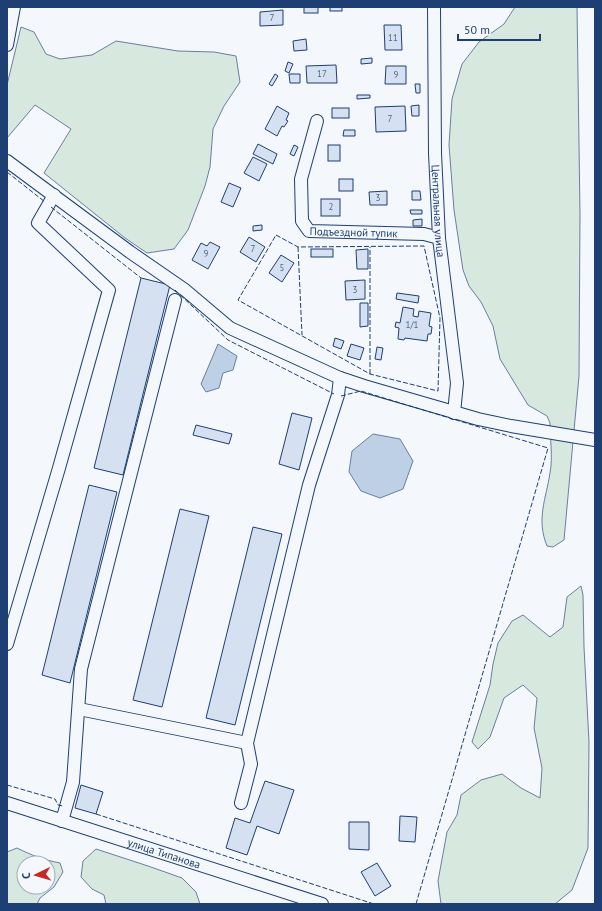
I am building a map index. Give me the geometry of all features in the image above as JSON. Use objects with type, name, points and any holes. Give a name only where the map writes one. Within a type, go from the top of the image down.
[{"type":"street","points":[[7,45],[14,7]]},
{"type":"street","name":"Центральная улица","points":[[434,7],[435,153],[439,238],[457,383],[454,413]]},
{"type":"street","name":"Подъездной тупик","points":[[318,121],[301,179],[302,221],[310,231],[424,234],[439,238]]},
{"type":"street","points":[[7,161],[130,252],[185,290],[230,328],[340,378],[454,413],[511,426],[595,440]]},
{"type":"street","points":[[7,644],[59,468],[109,290],[38,223],[54,195]]},
{"type":"street","points":[[62,821],[73,782],[81,669],[175,300]]},
{"type":"street","points":[[241,803],[251,764],[247,743],[309,485],[338,395],[340,378]]},
{"type":"street","points":[[79,709],[247,743]]},
{"type":"street","name":"улица Типанова","points":[[7,803],[322,904]]},
{"type":"shaded area","points":[[515,7],[577,7],[580,214],[579,376],[564,540],[553,547],[547,546],[542,527],[543,509],[551,467],[550,423],[547,416],[528,405],[500,359],[493,326],[481,302],[469,286],[463,270],[454,210],[449,145],[452,99],[462,64],[479,42],[504,24]]},
{"type":"shaded area","points":[[21,27],[34,32],[46,54],[60,59],[92,55],[116,41],[178,51],[214,52],[236,56],[240,82],[224,106],[213,129],[210,167],[205,186],[188,230],[174,249],[147,253],[125,238],[44,173],[71,129],[35,105],[7,138],[7,85]]},
{"type":"shaded area","points":[[581,586],[583,595],[589,742],[588,848],[572,890],[555,904],[441,904],[438,881],[447,832],[457,815],[461,795],[481,780],[502,774],[521,788],[540,798],[542,768],[534,728],[537,698],[523,685],[504,698],[490,737],[478,749],[472,742],[490,685],[498,643],[512,621],[523,615],[550,637],[563,627],[567,597]]},
{"type":"shaded area","points":[[17,848],[32,855],[16,855],[16,895],[44,895],[40,898],[37,904],[7,904],[7,852]]},
{"type":"shaded area","points":[[96,849],[182,878],[196,892],[200,904],[106,904],[104,895],[92,889],[81,877],[83,861]]},
{"type":"shaded area","points":[[56,862],[60,863],[63,872],[56,884]]},
{"type":"water","points":[[218,344],[237,356],[233,370],[223,373],[219,388],[206,392],[201,384]]},
{"type":"water","points":[[373,434],[400,439],[413,461],[403,489],[380,498],[361,491],[349,472],[352,451]]},
{"type":"building","points":[[304,7],[318,7],[318,13],[304,13]]},
{"type":"building","points":[[330,7],[342,7],[342,11],[330,11]]},
{"type":"building","points":[[283,10],[283,25],[260,26],[260,12]]},
{"type":"building","points":[[384,25],[401,25],[402,50],[385,50]]},
{"type":"building","points":[[306,39],[307,50],[294,51],[293,41]]},
{"type":"building","points":[[372,58],[372,63],[361,64],[361,59]]},
{"type":"building","points":[[288,62],[293,64],[289,73],[285,71]]},
{"type":"building","points":[[336,65],[337,83],[307,83],[306,66]]},
{"type":"building","points":[[386,66],[406,66],[406,84],[385,84]]},
{"type":"building","points":[[275,74],[278,76],[272,86],[269,84]]},
{"type":"building","points":[[289,74],[300,74],[300,83],[290,83]]},
{"type":"building","points":[[415,84],[420,84],[420,93],[416,93]]},
{"type":"building","points":[[357,95],[370,95],[370,98],[357,99]]},
{"type":"building","points":[[419,105],[419,116],[412,116],[411,106]]},
{"type":"building","points":[[277,106],[289,113],[286,120],[288,121],[284,127],[282,126],[277,136],[265,129]]},
{"type":"building","points":[[405,106],[406,131],[376,132],[375,107]]},
{"type":"building","points":[[332,108],[349,108],[349,118],[332,118]]},
{"type":"building","points":[[344,130],[355,130],[355,136],[343,136]]},
{"type":"building","points":[[258,144],[277,154],[273,164],[253,154]]},
{"type":"building","points":[[294,145],[298,147],[294,156],[290,154]]},
{"type":"building","points":[[328,145],[340,145],[340,161],[328,161]]},
{"type":"building","points":[[253,157],[267,164],[259,181],[244,173]]},
{"type":"building","points":[[339,179],[353,179],[353,191],[339,191]]},
{"type":"building","points":[[229,183],[241,188],[233,207],[221,202]]},
{"type":"building","points":[[387,191],[387,205],[370,205],[369,192]]},
{"type":"building","points":[[412,191],[420,191],[421,200],[412,200]]},
{"type":"building","points":[[321,199],[340,199],[340,216],[321,216]]},
{"type":"building","points":[[410,210],[422,210],[422,214],[411,214]]},
{"type":"building","points":[[422,219],[422,226],[413,226],[413,220]]},
{"type":"building","points":[[262,225],[262,230],[253,231],[253,226]]},
{"type":"building","points":[[249,237],[265,247],[256,262],[240,252]]},
{"type":"building","points":[[210,242],[220,247],[208,269],[192,260],[201,243],[207,246]]},
{"type":"building","points":[[311,249],[333,249],[333,257],[311,257]]},
{"type":"building","points":[[368,249],[368,269],[357,269],[356,250]]},
{"type":"building","points":[[281,255],[294,263],[282,282],[269,273]]},
{"type":"building","points":[[141,278],[170,285],[123,475],[94,468]]},
{"type":"building","points":[[365,280],[365,299],[346,300],[345,281]]},
{"type":"building","points":[[397,293],[419,296],[418,303],[396,299]]},
{"type":"building","points":[[360,303],[368,303],[368,326],[360,327]]},
{"type":"building","points":[[403,307],[414,309],[413,316],[418,317],[419,311],[431,313],[429,326],[432,327],[431,334],[428,334],[427,341],[405,338],[404,340],[398,339],[399,328],[395,327],[396,322],[400,323]]},
{"type":"building","points":[[335,338],[344,341],[341,349],[333,346]]},
{"type":"building","points":[[351,344],[364,348],[360,360],[347,356]]},
{"type":"building","points":[[377,347],[383,348],[381,360],[375,359]]},
{"type":"building","points":[[292,413],[312,418],[299,470],[279,464]]},
{"type":"building","points":[[196,425],[232,434],[229,444],[193,435]]},
{"type":"building","points":[[89,485],[117,492],[70,683],[42,675]]},
{"type":"building","points":[[180,509],[209,516],[162,707],[133,700]]},
{"type":"building","points":[[253,527],[282,534],[235,725],[206,718]]},
{"type":"building","points":[[265,781],[294,790],[279,834],[257,826],[247,855],[226,848],[235,818],[250,823]]},
{"type":"building","points":[[81,785],[103,792],[96,814],[75,808]]},
{"type":"building","points":[[400,816],[417,817],[415,842],[399,841]]},
{"type":"building","points":[[349,822],[369,822],[369,850],[349,849]]},
{"type":"building","points":[[377,863],[391,886],[375,896],[361,872]]},
{"type":"fence","points":[[7,172],[45,202]]},
{"type":"fence","points":[[51,207],[141,278]]},
{"type":"fence","points":[[276,235],[298,247],[424,246],[440,318],[438,391],[370,374],[238,300],[276,235]]},
{"type":"fence","points":[[298,247],[302,335]]},
{"type":"fence","points":[[370,247],[370,374]]},
{"type":"fence","points":[[175,290],[228,340],[334,394]]},
{"type":"fence","points":[[341,396],[361,391],[548,448],[416,904]]},
{"type":"fence","points":[[7,785],[55,799],[58,805],[63,806]]},
{"type":"fence","points":[[96,814],[374,904]]}]
